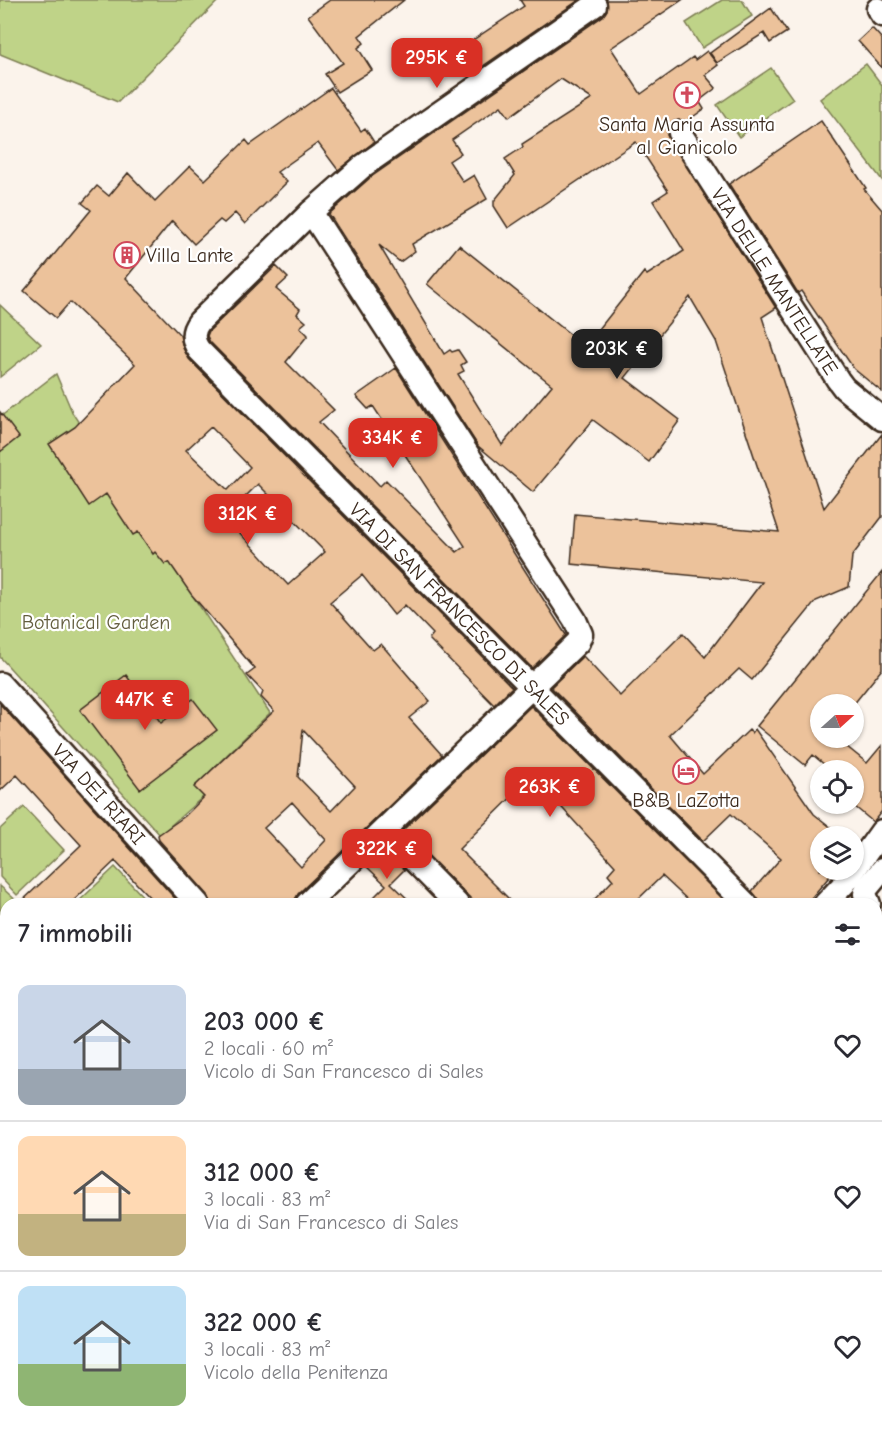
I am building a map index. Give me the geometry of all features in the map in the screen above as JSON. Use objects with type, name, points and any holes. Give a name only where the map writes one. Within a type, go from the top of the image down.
[{"type":"street","name":"VIA DI SAN FRANCESCO DI SALES","points":[[595,5],[387,148],[349,177],[199,322],[194,328],[194,342],[199,350],[740,898]]},
{"type":"street","name":"VIA DELLE MANTELLATE","points":[[680,133],[838,380],[844,388],[882,420]]},
{"type":"street","points":[[311,212],[580,629],[581,634],[578,642],[532,688],[313,898]]},
{"type":"street","name":"VIA DEI RIARI","points":[[0,684],[193,898]]},
{"type":"street","points":[[384,830],[451,898]]},
{"type":"street","points":[[864,849],[881,833]]},
{"type":"street","points":[[831,898],[844,884],[881,833]]},
{"type":"street","points":[[867,898],[867,888],[882,870]]},
{"type":"street","points":[[820,898],[834,880]]},
{"type":"green space","points":[[0,0],[219,0],[118,102],[0,54]]},
{"type":"green space","points":[[722,0],[742,0],[752,16],[702,48],[686,23]]},
{"type":"green space","points":[[866,64],[882,85],[882,180],[820,99]]},
{"type":"green space","points":[[771,68],[793,99],[739,137],[717,105]]},
{"type":"green space","points":[[0,305],[41,344],[0,377]]},
{"type":"green space","name":"Botanical Garden","points":[[56,374],[73,414],[270,713],[196,785],[205,795],[160,835],[0,657],[0,417]]},
{"type":"green space","points":[[24,807],[64,850],[17,895],[0,877],[0,829]]},
{"type":"green space","points":[[115,867],[144,898],[82,898]]},
{"type":"green space","points":[[0,886],[13,898],[0,898]]},
{"type":"building","points":[[330,0],[404,0],[359,36],[364,43],[358,48],[372,70],[337,92],[325,74],[343,63],[308,16]]},
{"type":"building","points":[[520,0],[579,0],[470,75],[455,52],[524,6]]},
{"type":"building","points":[[607,0],[682,0],[611,48],[641,94],[693,57],[695,60],[707,51],[718,65],[705,75],[716,88],[699,101],[704,109],[687,121],[672,122],[668,127],[667,135],[776,308],[762,317],[824,508],[882,434],[882,517],[852,556],[849,587],[816,601],[752,680],[739,669],[670,735],[703,774],[749,730],[752,733],[755,729],[810,808],[810,814],[814,814],[829,826],[810,826],[810,880],[826,880],[811,898],[757,898],[752,891],[781,858],[731,814],[703,841],[551,687],[583,656],[620,696],[683,633],[705,657],[762,582],[571,564],[575,514],[779,532],[716,341],[690,297],[625,378],[680,420],[649,462],[593,420],[533,492],[478,446],[329,214],[371,177],[603,16],[607,10]],"holes":[[[561,79],[592,99],[522,144],[523,147],[505,159],[515,175],[494,201],[494,206],[508,228],[636,142],[668,191],[653,201],[684,251],[647,275],[644,272],[588,343],[596,355],[459,245],[427,284],[552,385],[502,445],[458,374],[464,371],[461,365],[466,362],[458,350],[452,352],[450,350],[444,354],[379,245],[400,262],[415,251],[412,244],[487,199],[474,175],[463,182],[449,161],[461,153],[452,140],[501,106],[509,117]]]},
{"type":"building","points":[[771,8],[787,32],[770,43],[764,33],[717,63],[710,53]]},
{"type":"building","points":[[872,28],[882,39],[882,68],[858,41]]},
{"type":"building","points":[[331,88],[361,131],[365,128],[374,142],[338,170],[318,143],[277,172],[287,182],[245,224],[235,213],[224,223],[220,220],[194,244],[172,221],[126,278],[180,335],[189,359],[512,687],[494,705],[429,639],[433,634],[405,605],[394,615],[362,575],[330,602],[373,650],[381,644],[430,701],[409,718],[442,755],[296,898],[209,898],[159,840],[158,835],[185,816],[204,797],[194,787],[274,711],[261,697],[263,692],[247,675],[255,669],[191,594],[169,562],[165,564],[155,552],[153,554],[138,532],[133,535],[106,494],[89,506],[49,444],[75,427],[135,364],[70,302],[56,318],[24,291],[91,210],[82,203],[97,186],[109,196],[128,173],[155,201],[190,166],[205,180],[246,140],[250,145]],"holes":[[[211,427],[250,467],[228,490],[186,450]],[[258,484],[325,552],[288,585],[225,517]],[[303,730],[355,786],[331,811],[298,777]],[[292,802],[326,840],[301,867],[264,828]]]},
{"type":"building","points":[[821,121],[866,188],[864,189],[882,210],[882,392],[854,369],[801,291],[798,293],[729,184]]},
{"type":"building","points":[[276,266],[288,278],[276,289],[300,309],[297,314],[306,322],[300,327],[308,335],[286,362],[334,410],[319,422],[380,486],[386,480],[457,552],[465,546],[373,406],[368,409],[356,396],[396,368],[566,635],[532,668],[210,342],[207,336],[209,331]]},
{"type":"building","points":[[0,412],[19,437],[0,452]]},
{"type":"building","points":[[882,572],[882,669],[862,694],[810,694],[810,748],[848,748],[863,760],[819,760],[813,755],[805,765],[757,726]]},
{"type":"building","points":[[126,675],[161,723],[193,699],[217,730],[140,789],[80,710]]},
{"type":"building","points":[[0,704],[175,898],[150,898],[115,861],[76,898],[25,898],[81,845],[17,775],[0,791]]},
{"type":"building","points":[[531,706],[722,898],[686,898],[662,876],[639,898],[596,898],[613,880],[608,874],[615,866],[533,776],[459,849],[508,898],[470,898],[403,830]]},
{"type":"building","points":[[882,745],[882,811],[873,822],[864,814],[864,761],[867,763]]},
{"type":"building","points":[[384,849],[404,870],[391,883],[407,898],[373,898],[386,885],[366,866]]},
{"type":"place","name":"Santa Maria Assunta al Gianicolo","points":[[687,95]]},
{"type":"place","name":"Villa Lante","points":[[127,255]]},
{"type":"place","name":"B&B LaZotta","points":[[686,771]]}]
